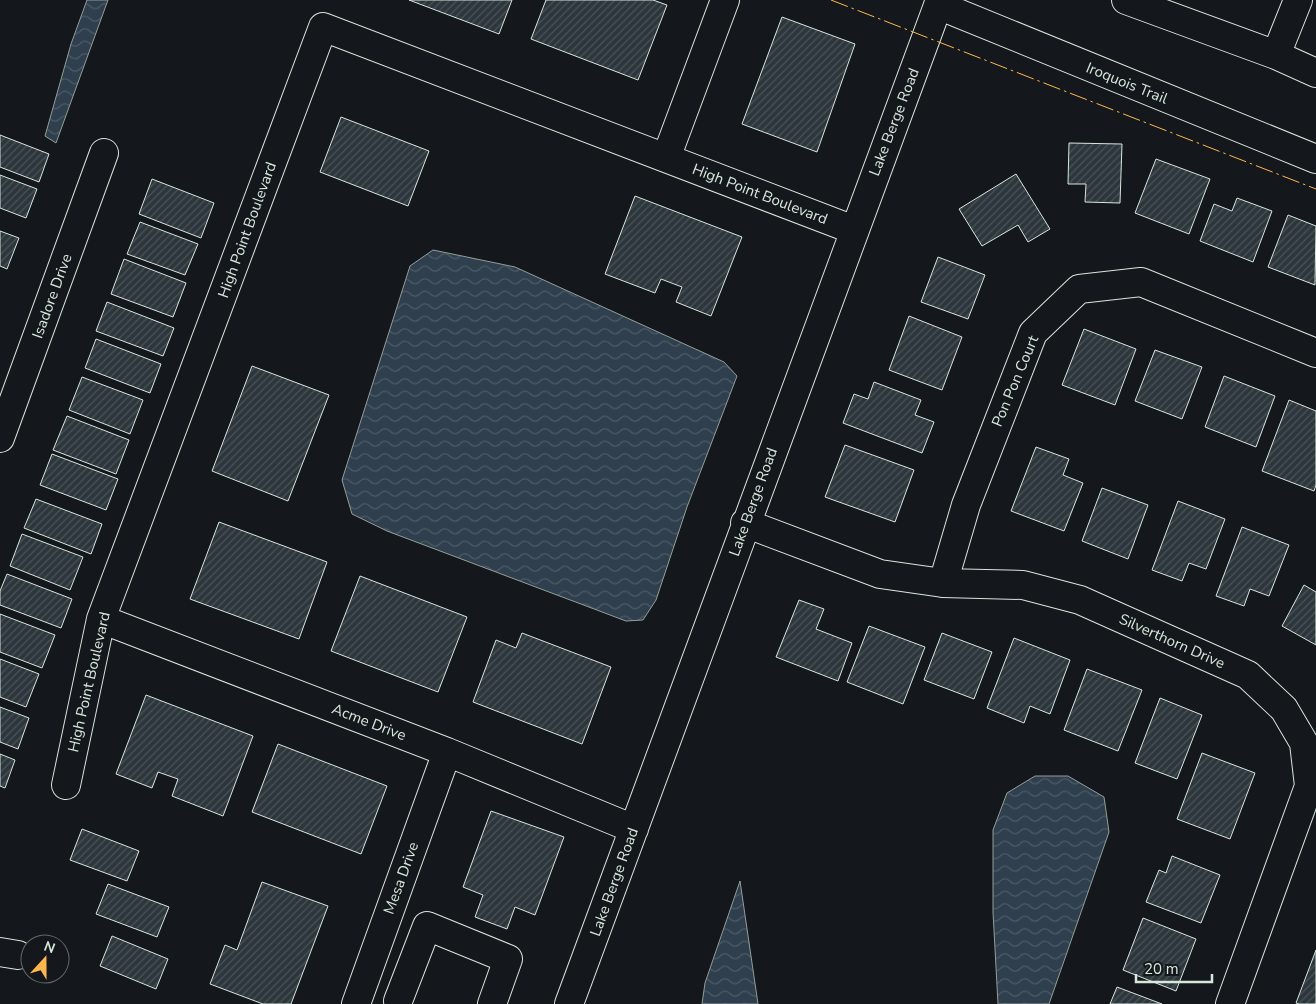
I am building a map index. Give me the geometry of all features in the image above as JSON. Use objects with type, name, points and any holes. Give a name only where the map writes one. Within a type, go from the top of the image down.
[{"type":"street","points":[[666,158],[725,0]]},
{"type":"street","points":[[1126,0],[1276,55],[1316,73]]},
{"type":"street","points":[[1276,55],[1298,0]]},
{"type":"street","name":"Iroquois Trail","points":[[939,3],[1316,159]]},
{"type":"street","name":"Lake Berge Road","points":[[569,1004],[745,523],[939,3]]},
{"type":"street","name":"High Point Boulevard","points":[[66,785],[102,619],[323,27],[854,230]]},
{"type":"street","name":"Isadore Drive","points":[[0,438],[104,153]]},
{"type":"street","name":"Pon Pon Court","points":[[943,583],[966,504],[1033,333],[1079,289],[1141,282],[1316,353]]},
{"type":"street","name":"Silverthorn Drive","points":[[745,523],[880,574],[943,583],[1023,585],[1080,600],[1248,675],[1284,709],[1304,742],[1309,786],[1230,1004]]},
{"type":"street","name":"Acme Drive","points":[[102,619],[446,752],[634,829]]},
{"type":"street","name":"Mesa Drive","points":[[356,1004],[446,752]]},
{"type":"street","points":[[400,1003],[426,926],[508,959],[492,1004]]},
{"type":"water","points":[[87,0],[108,0],[56,143],[45,136],[71,44]]},
{"type":"water","points":[[433,250],[515,267],[724,362],[737,376],[687,507],[656,600],[643,620],[626,621],[387,531],[352,514],[342,480],[410,266]]},
{"type":"water","points":[[1035,776],[1068,776],[1104,797],[1109,832],[1049,1004],[998,1004],[993,912],[993,830],[1007,793]]},
{"type":"water","points":[[740,881],[758,1004],[702,1004],[705,983]]},
{"type":"building","points":[[409,0],[512,0],[499,34]]},
{"type":"building","points":[[546,0],[653,0],[667,5],[638,80],[531,39]]},
{"type":"building","points":[[782,17],[855,44],[817,152],[742,124]]},
{"type":"building","points":[[341,117],[429,151],[408,206],[320,172]]},
{"type":"building","points":[[0,135],[49,154],[39,182],[0,167]]},
{"type":"building","points":[[1069,143],[1122,144],[1120,203],[1085,202],[1086,184],[1068,184]]},
{"type":"building","points":[[1156,159],[1210,179],[1189,234],[1135,213]]},
{"type":"building","points":[[1016,174],[1050,229],[1028,242],[1018,225],[982,246],[959,209]]},
{"type":"building","points":[[0,175],[37,189],[26,218],[0,208]]},
{"type":"building","points":[[152,179],[214,203],[201,238],[139,214]]},
{"type":"building","points":[[635,196],[742,237],[711,316],[676,302],[682,287],[661,279],[655,293],[605,274]]},
{"type":"building","points":[[1237,198],[1272,211],[1253,262],[1200,241],[1214,204],[1232,211]]},
{"type":"building","points":[[1288,215],[1316,226],[1315,285],[1268,267]]},
{"type":"building","points":[[140,222],[198,244],[185,275],[127,254]]},
{"type":"building","points":[[0,231],[19,238],[7,269],[0,266]]},
{"type":"building","points":[[938,257],[985,275],[968,319],[921,302]]},
{"type":"building","points":[[124,259],[186,283],[173,317],[111,294]]},
{"type":"building","points":[[107,302],[174,328],[163,356],[96,331]]},
{"type":"building","points":[[909,316],[962,337],[942,390],[889,370]]},
{"type":"building","points":[[1084,329],[1136,349],[1115,405],[1062,385]]},
{"type":"building","points":[[96,339],[161,364],[150,393],[85,368]]},
{"type":"building","points":[[1155,350],[1202,367],[1182,419],[1135,401]]},
{"type":"building","points":[[252,366],[329,395],[288,501],[212,471]]},
{"type":"building","points":[[1224,376],[1275,396],[1256,447],[1205,427]]},
{"type":"building","points":[[82,377],[143,400],[130,434],[69,410]]},
{"type":"building","points":[[874,382],[921,400],[915,415],[934,422],[922,453],[843,423],[854,394],[868,399]]},
{"type":"building","points":[[1289,400],[1316,411],[1316,485],[1314,491],[1262,471]]},
{"type":"building","points":[[67,416],[129,440],[116,474],[53,450]]},
{"type":"building","points":[[845,445],[914,470],[895,522],[825,497]]},
{"type":"building","points":[[1036,447],[1069,459],[1063,475],[1083,483],[1064,531],[1011,511]]},
{"type":"building","points":[[52,454],[118,479],[106,510],[40,485]]},
{"type":"building","points":[[1102,488],[1148,505],[1128,559],[1082,541]]},
{"type":"building","points":[[36,499],[102,524],[91,554],[24,528]]},
{"type":"building","points":[[1178,501],[1225,519],[1206,569],[1189,563],[1182,581],[1152,570]]},
{"type":"building","points":[[219,522],[327,562],[299,639],[190,599]]},
{"type":"building","points":[[1242,527],[1289,545],[1269,596],[1250,589],[1244,606],[1216,596]]},
{"type":"building","points":[[22,534],[83,557],[70,590],[10,566]]},
{"type":"building","points":[[7,574],[72,599],[61,628],[0,605],[0,591]]},
{"type":"building","points":[[360,576],[467,617],[438,692],[331,651]]},
{"type":"building","points":[[1304,585],[1316,592],[1316,645],[1282,626]]},
{"type":"building","points":[[799,600],[824,609],[816,629],[852,643],[838,681],[776,657]]},
{"type":"building","points":[[0,614],[55,635],[42,668],[0,652]]},
{"type":"building","points":[[869,626],[925,647],[903,704],[847,682]]},
{"type":"building","points":[[522,633],[611,667],[582,744],[473,702],[496,640],[516,648]]},
{"type":"building","points":[[942,633],[992,652],[974,699],[924,680]]},
{"type":"building","points":[[1014,638],[1070,660],[1050,714],[1030,706],[1024,723],[987,708]]},
{"type":"building","points":[[0,659],[39,674],[26,707],[0,697]]},
{"type":"building","points":[[1087,669],[1142,690],[1118,751],[1064,730]]},
{"type":"building","points":[[146,695],[253,736],[223,816],[172,796],[178,779],[158,772],[152,788],[116,774]]},
{"type":"building","points":[[1160,698],[1202,715],[1177,779],[1135,763]]},
{"type":"building","points":[[0,707],[29,718],[18,749],[0,742]]},
{"type":"building","points":[[278,744],[387,786],[361,854],[252,812]]},
{"type":"building","points":[[1202,753],[1255,773],[1230,839],[1177,819]]},
{"type":"building","points":[[0,754],[15,760],[5,788],[0,786]]},
{"type":"building","points":[[491,811],[564,837],[535,915],[515,907],[507,929],[475,917],[483,895],[463,887]]},
{"type":"building","points":[[82,829],[139,851],[127,881],[70,860]]},
{"type":"building","points":[[1172,856],[1220,875],[1201,923],[1146,902],[1159,870],[1166,873]]},
{"type":"building","points":[[262,882],[328,906],[291,1004],[263,1004],[210,984],[225,945],[237,950]]},
{"type":"building","points":[[108,884],[169,907],[157,937],[96,914]]},
{"type":"building","points":[[1143,918],[1196,939],[1176,991],[1123,970]]},
{"type":"building","points":[[112,936],[168,959],[156,989],[100,966]]},
{"type":"building","points":[[1316,950],[1316,1004],[1296,1003]]},
{"type":"building","points":[[1117,987],[1162,1004],[1110,1004]]},
{"type":"power","points":[[831,0],[1316,189]]}]
